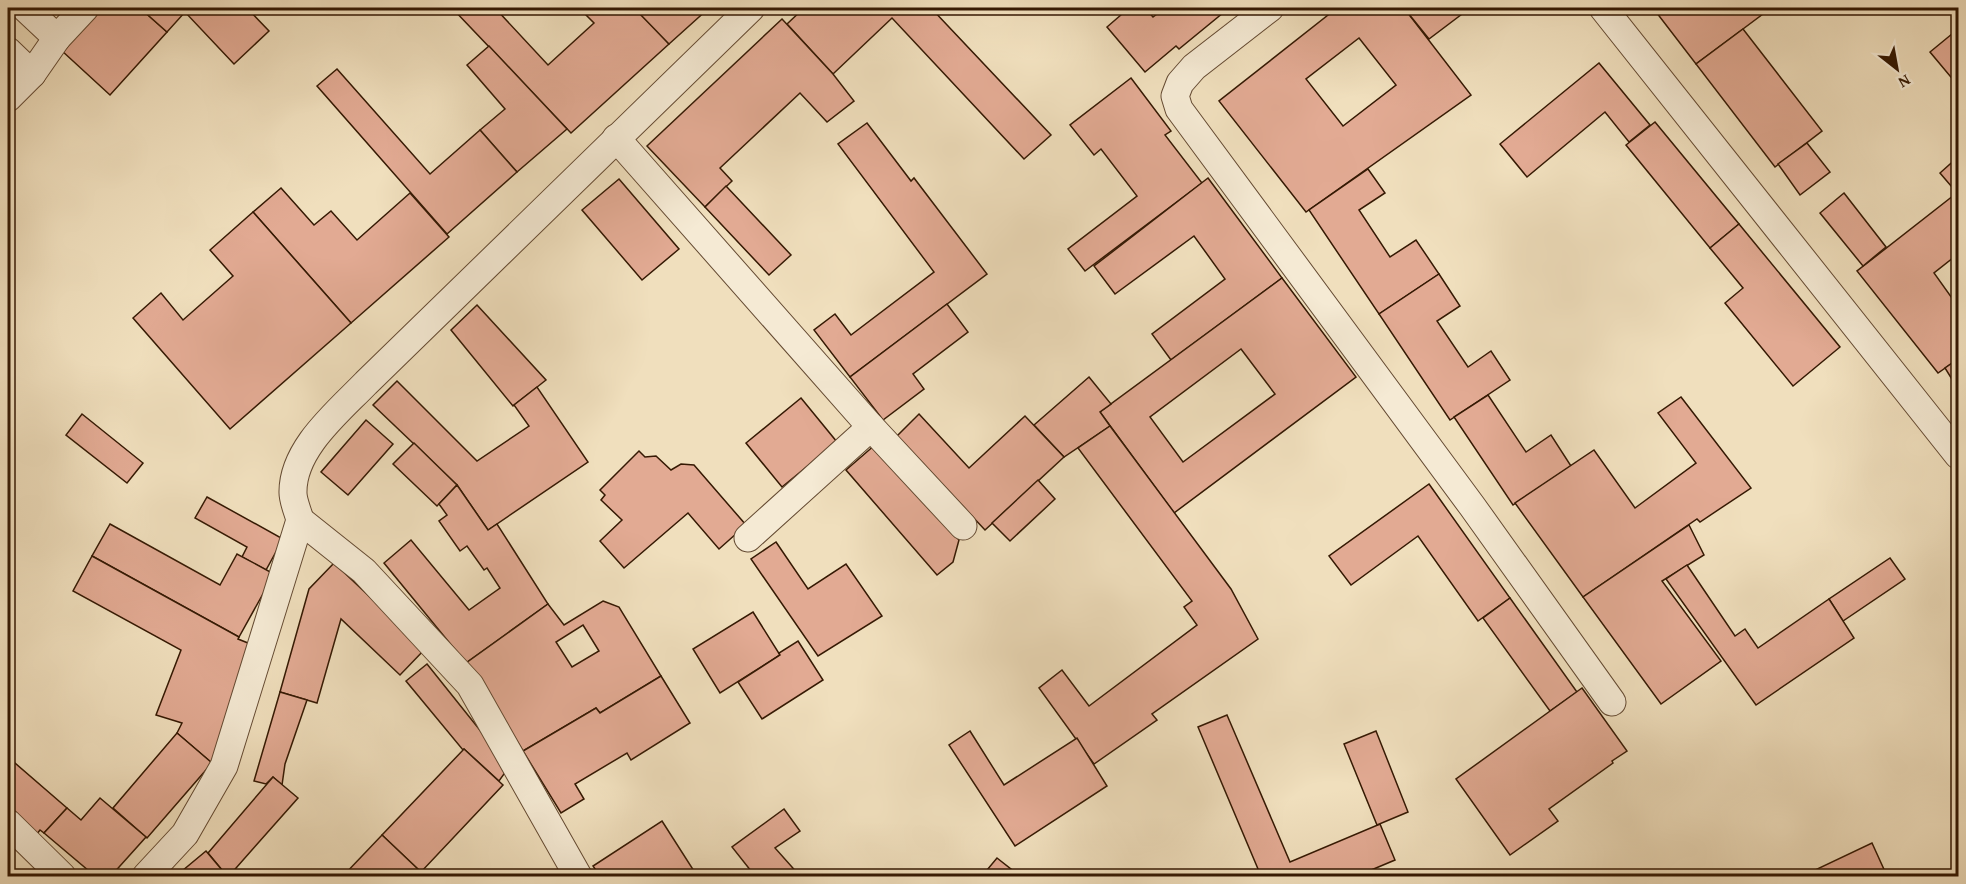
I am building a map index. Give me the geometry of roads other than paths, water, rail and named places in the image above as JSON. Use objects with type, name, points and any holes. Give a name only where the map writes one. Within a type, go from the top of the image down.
[{"type":"lane","points":[[25,8],[57,38]]},
{"type":"lane","points":[[8,99],[32,74],[57,38],[85,8]]},
{"type":"lane","points":[[146,876],[185,834],[224,766],[300,520],[293,494],[297,466],[318,433],[616,138],[752,8]]},
{"type":"lane","points":[[1270,8],[1194,66],[1180,83],[1175,96],[1179,109],[1472,506],[1612,702]]},
{"type":"lane","points":[[1603,8],[1959,455]]},
{"type":"lane","points":[[8,51],[32,74]]},
{"type":"lane","points":[[616,138],[871,427],[963,526]]},
{"type":"lane","points":[[748,538],[871,427]]},
{"type":"lane","points":[[300,520],[364,571],[470,685],[578,876]]},
{"type":"lane","points":[[8,823],[62,876]]}]
